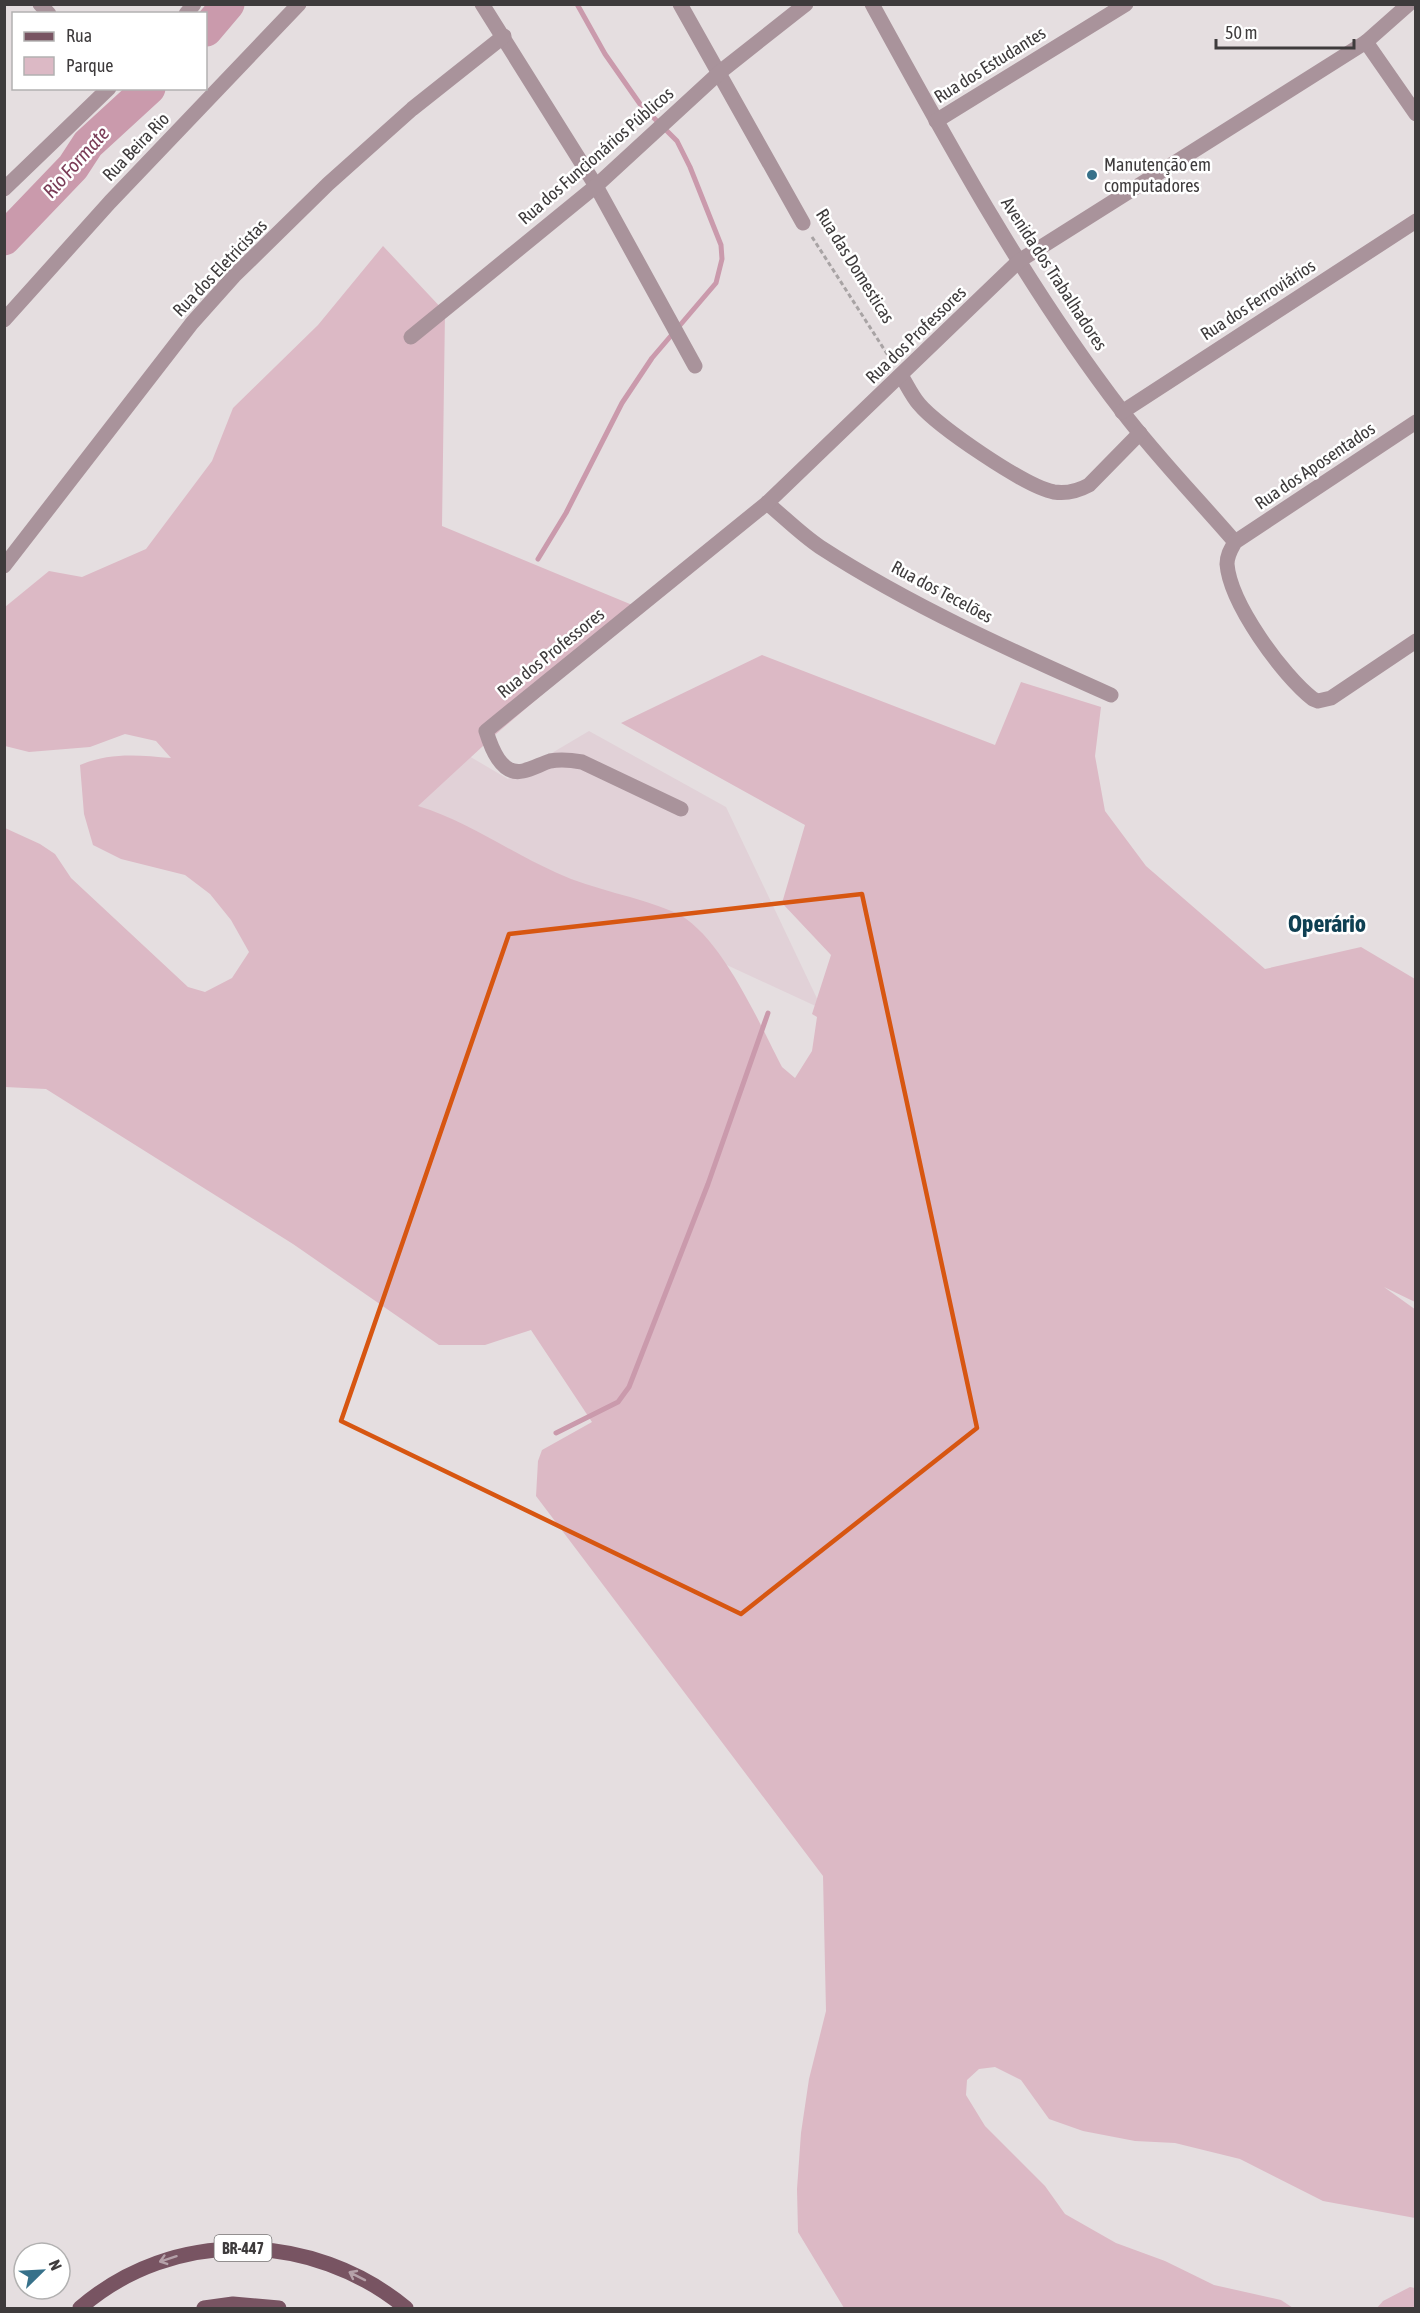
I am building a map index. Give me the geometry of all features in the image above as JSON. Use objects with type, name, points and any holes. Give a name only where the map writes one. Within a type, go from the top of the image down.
[{"type":"main road","name":"BR-447","points":[[80,2308],[109,2287],[154,2264],[203,2251],[256,2248],[292,2253],[335,2265],[383,2291],[406,2308]]},
{"type":"main road","points":[[204,2308],[233,2304],[279,2308]]},
{"type":"street","name":"Rua Beira Rio","points":[[4,320],[118,193],[299,4]]},
{"type":"street","points":[[482,4],[596,186],[695,366]]},
{"type":"street","name":"Rua das Domesticas","points":[[680,4],[803,223]]},
{"type":"street","name":"Rua dos Funcionários Públicos","points":[[411,337],[596,186],[720,72],[806,4]]},
{"type":"street","name":"Avenida dos Trabalhadores","points":[[872,4],[936,121],[1020,261],[1122,412],[1235,542]]},
{"type":"street","name":"Rua dos Estudantes","points":[[936,121],[1126,4]]},
{"type":"street","name":"Rua dos Professores","points":[[681,809],[582,762],[566,759],[550,761],[521,772],[510,770],[496,758],[486,733],[767,503],[1020,261],[1366,42],[1409,4]]},
{"type":"street","name":"Rua dos Eletricistas","points":[[4,566],[185,332],[234,276],[328,184],[403,116],[504,36]]},
{"type":"street","points":[[1366,42],[1416,114]]},
{"type":"street","points":[[4,189],[107,90]]},
{"type":"street","name":"Rua dos Ferroviários","points":[[1122,412],[1416,221]]},
{"type":"street","points":[[902,376],[919,404],[944,427],[1033,485],[1052,492],[1079,491],[1089,485],[1140,433]]},
{"type":"street","name":"Rua dos Aposentados","points":[[1235,542],[1416,422]]},
{"type":"street","name":"Rua dos Tecelões","points":[[767,503],[819,546],[904,594],[1016,652],[1111,695]]},
{"type":"street","points":[[1235,542],[1229,552],[1227,563],[1240,603],[1261,640],[1313,699],[1318,701],[1331,698],[1416,641]]},
{"type":"path","name":"Rua das Domesticas","points":[[803,223],[902,376]]},
{"type":"highlighted area","points":[[862,894],[977,1428],[741,1614],[341,1421],[509,934]]},
{"type":"shaded area","points":[[423,729],[508,779],[589,731],[726,807],[822,1009],[385,807]]},
{"type":"green space","points":[[383,246],[445,312],[442,526],[642,609],[496,734],[418,806],[471,828],[557,873],[660,906],[691,923],[707,938],[737,980],[782,1067],[795,1078],[812,1051],[817,1017],[812,1014],[831,955],[782,903],[805,825],[621,723],[762,655],[995,745],[1021,682],[1101,707],[1095,756],[1105,811],[1146,866],[1265,969],[1361,947],[1415,979],[1415,1302],[1384,1287],[1416,1310],[1415,2218],[1323,2201],[1240,2159],[1175,2143],[1135,2141],[1083,2131],[1049,2119],[1021,2080],[995,2067],[979,2069],[967,2080],[966,2095],[985,2126],[1045,2186],[1065,2214],[1116,2243],[1165,2261],[1214,2285],[1281,2300],[1293,2308],[844,2308],[798,2232],[797,2189],[801,2133],[809,2079],[826,2011],[823,1876],[536,1496],[538,1461],[542,1450],[592,1422],[531,1330],[485,1345],[439,1345],[293,1244],[46,1089],[5,1087],[5,828],[40,844],[55,854],[71,878],[188,987],[205,992],[232,978],[249,952],[231,920],[210,894],[185,875],[121,859],[93,845],[84,814],[80,765],[114,756],[171,758],[156,741],[125,734],[90,747],[29,752],[5,746],[5,607],[49,571],[82,577],[146,549],[212,461],[233,408],[318,325]]},
{"type":"green space","points":[[1410,2287],[1415,2288],[1415,2308],[1377,2308],[1383,2301]]},
{"type":"waterway","name":"Rio Formate","points":[[207,29],[228,4]]},
{"type":"waterway","points":[[538,559],[566,513],[622,403],[652,358],[716,283],[722,259],[721,245],[690,167],[677,141],[640,104],[605,54],[577,4]]},
{"type":"waterway","name":"Rio Formate","points":[[4,239],[73,167],[88,144],[147,90]]},
{"type":"waterway","points":[[556,1433],[618,1402],[629,1387],[708,1184],[768,1013]]},
{"type":"place","name":"Manutenção em computadores","points":[[1092,175]]},
{"type":"district","name":"Operário","points":[[1327,924]]}]
